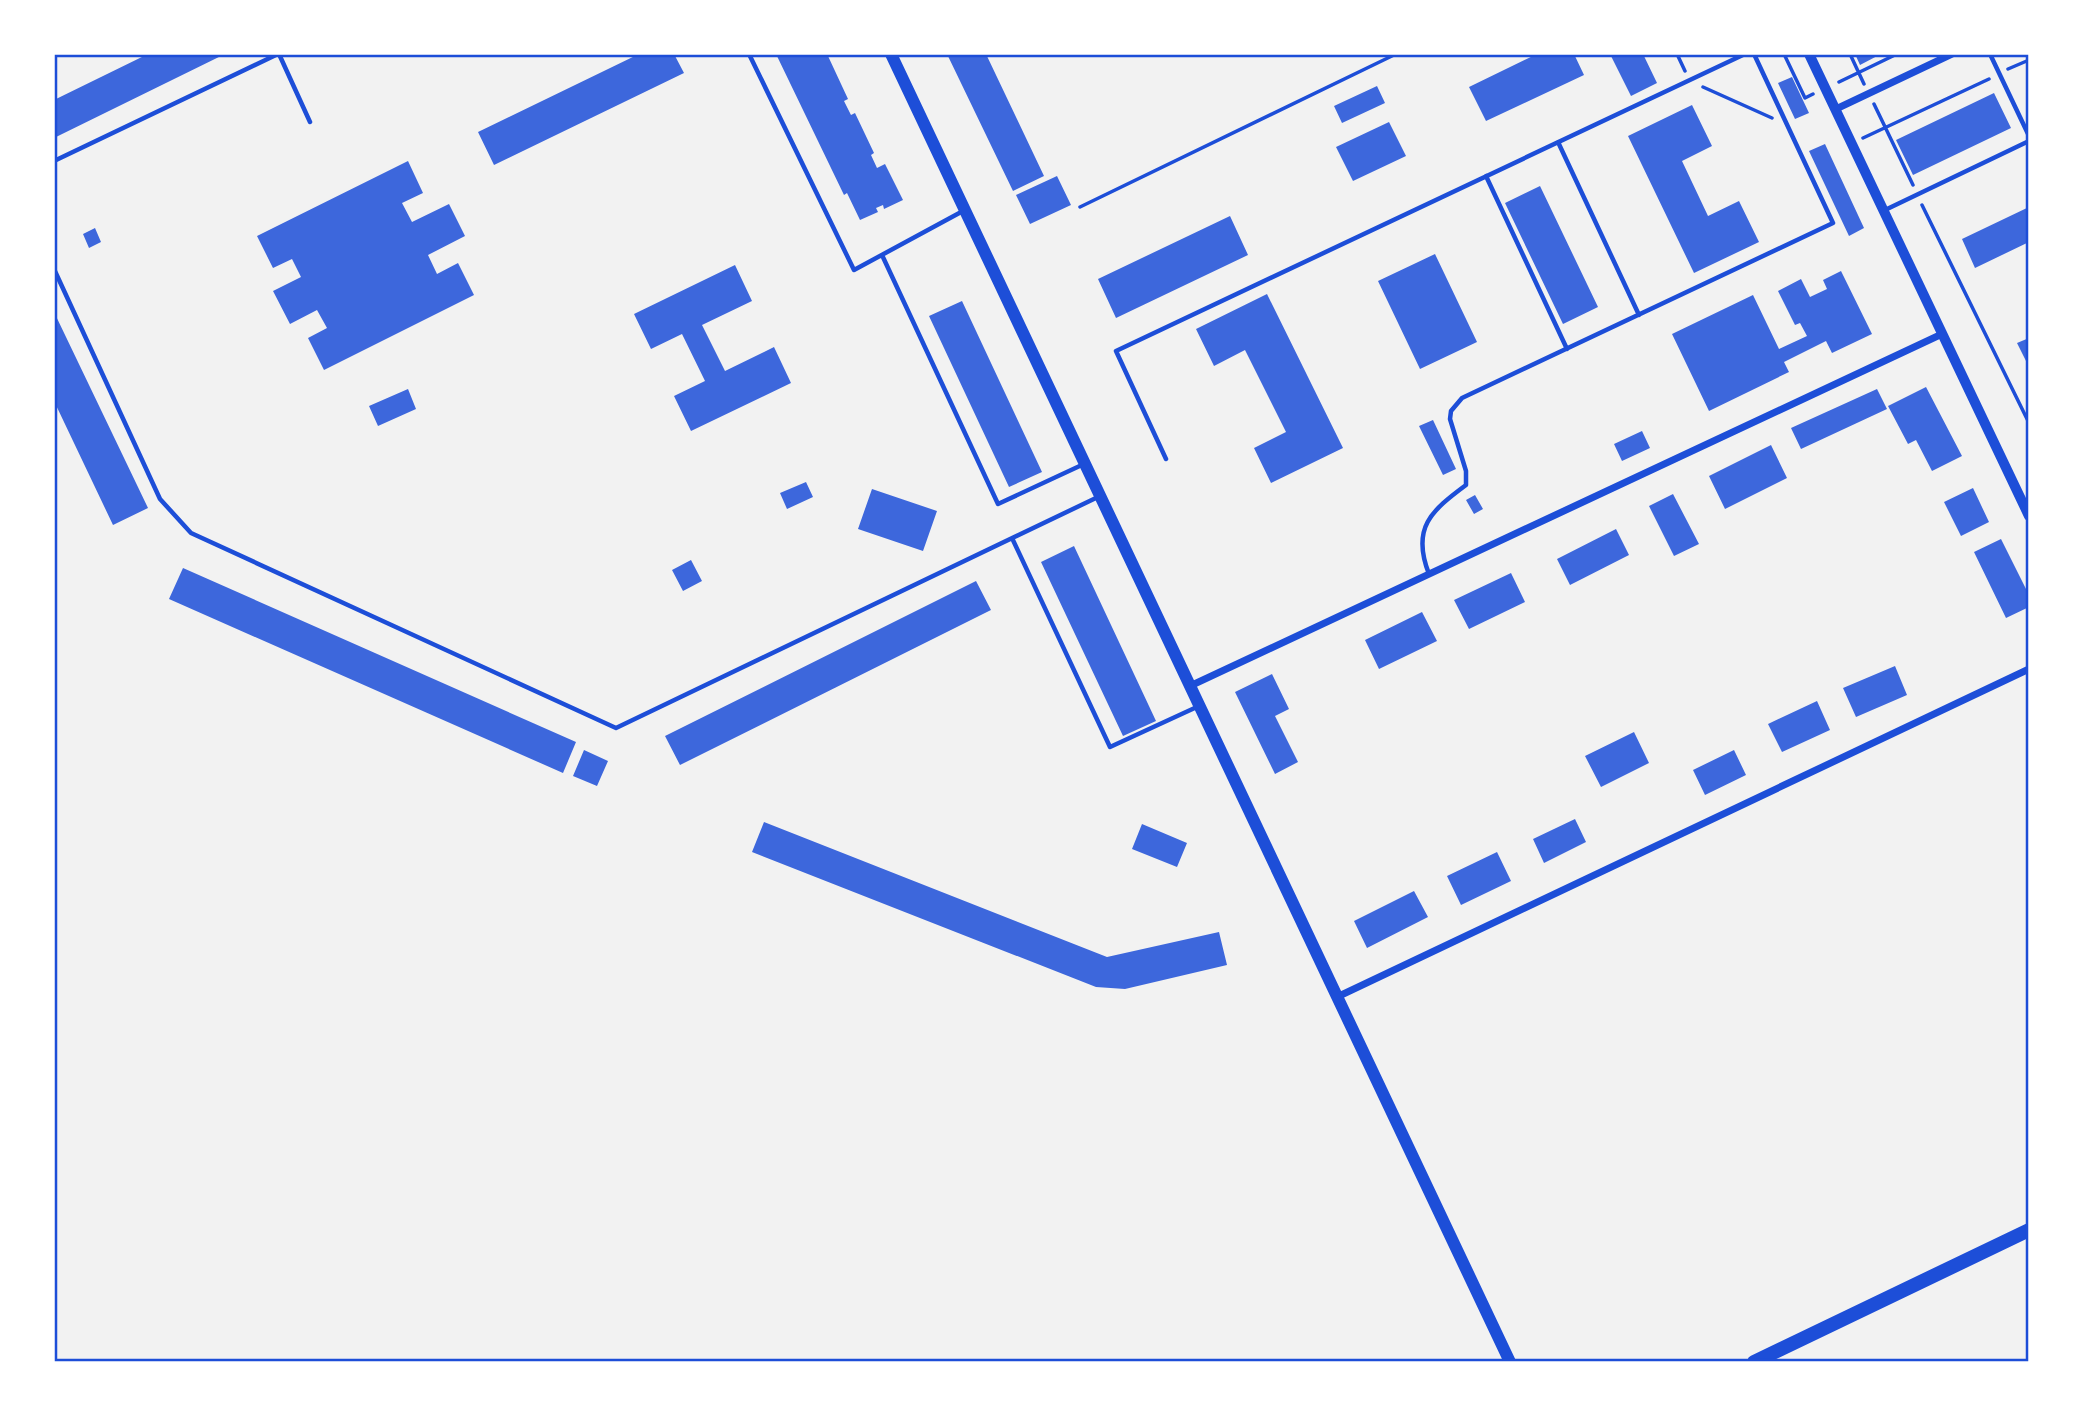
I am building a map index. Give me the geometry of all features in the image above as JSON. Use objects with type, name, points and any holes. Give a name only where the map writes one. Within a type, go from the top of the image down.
[{"type":"main road","points":[[891,54],[1510,1362]]},
{"type":"main road","points":[[1754,1362],[2029,1230]]},
{"type":"street","points":[[1809,54],[2029,516]]},
{"type":"street","points":[[1836,109],[1952,54]]},
{"type":"street","points":[[1190,686],[1942,334]]},
{"type":"street","points":[[1337,997],[2029,669]]},
{"type":"lane","points":[[54,161],[279,54],[310,121]]},
{"type":"lane","points":[[748,54],[854,270],[965,210]]},
{"type":"lane","points":[[1167,459],[1116,351],[1745,54]]},
{"type":"lane","points":[[1429,574],[1422,555],[1425,525],[1432,512],[1466,485],[1466,471],[1450,419],[1455,406],[1462,398],[1833,223],[1754,54]]},
{"type":"lane","points":[[1884,211],[2029,139],[1990,54]]},
{"type":"lane","points":[[1558,142],[1639,315]]},
{"type":"lane","points":[[1486,176],[1567,349]]},
{"type":"lane","points":[[882,255],[998,504],[1085,464]]},
{"type":"lane","points":[[54,269],[160,499],[191,533],[615,728],[1100,496]]},
{"type":"lane","points":[[1012,538],[1110,747],[1199,706]]},
{"type":"path","points":[[1080,206],[1396,54]]},
{"type":"path","points":[[1677,54],[1689,80],[1787,125]]},
{"type":"path","points":[[1784,54],[1805,98],[1897,54]]},
{"type":"path","points":[[1850,54],[1859,73]]},
{"type":"path","points":[[1852,143],[2029,60]]},
{"type":"path","points":[[1885,127],[2029,423]]},
{"type":"building","points":[[148,54],[225,54],[54,138],[54,100]]},
{"type":"building","points":[[639,54],[674,54],[684,73],[494,165],[478,132]]},
{"type":"building","points":[[776,54],[828,56],[848,99],[844,101],[851,115],[855,113],[874,153],[871,155],[877,168],[885,164],[903,200],[884,209],[883,205],[876,208],[878,212],[860,220],[847,193],[844,195]]},
{"type":"building","points":[[947,54],[986,54],[1044,176],[1013,191]]},
{"type":"building","points":[[1537,54],[1574,54],[1584,75],[1486,121],[1469,87]]},
{"type":"building","points":[[1610,54],[1643,54],[1657,83],[1631,96]]},
{"type":"building","points":[[1855,54],[1881,54],[1860,65]]},
{"type":"building","points":[[1792,77],[1809,113],[1795,119],[1778,83]]},
{"type":"building","points":[[1377,86],[1385,103],[1342,123],[1334,106]]},
{"type":"building","points":[[1994,93],[2011,128],[1913,175],[1896,140]]},
{"type":"building","points":[[1692,105],[1712,146],[1682,161],[1708,216],[1739,201],[1759,242],[1694,273],[1628,136]]},
{"type":"building","points":[[1389,122],[1406,156],[1353,181],[1336,147]]},
{"type":"building","points":[[1825,144],[1864,228],[1849,236],[1809,151]]},
{"type":"building","points":[[408,161],[423,193],[402,203],[412,222],[449,204],[465,236],[428,255],[437,274],[458,263],[474,295],[324,370],[308,338],[327,328],[317,310],[290,324],[273,291],[301,277],[292,259],[273,268],[257,236]]},
{"type":"building","points":[[1057,176],[1071,205],[1030,224],[1016,195]]},
{"type":"building","points":[[1540,186],[1598,307],[1563,324],[1505,203]]},
{"type":"building","points":[[2029,207],[2029,242],[1975,268],[1962,239]]},
{"type":"building","points":[[1230,216],[1248,255],[1116,318],[1098,279]]},
{"type":"building","points":[[95,228],[101,242],[89,248],[83,234]]},
{"type":"building","points":[[1435,254],[1477,342],[1420,369],[1378,281]]},
{"type":"building","points":[[735,265],[752,301],[702,325],[725,371],[774,347],[791,383],[691,431],[674,396],[705,381],[682,334],[651,349],[634,314]]},
{"type":"building","points":[[1841,271],[1872,334],[1832,353],[1826,341],[1784,362],[1789,372],[1709,411],[1672,334],[1753,295],[1779,349],[1807,336],[1800,323],[1795,325],[1778,291],[1801,279],[1810,297],[1827,289],[1823,280]]},
{"type":"building","points":[[1267,294],[1343,448],[1271,483],[1254,448],[1286,432],[1245,350],[1214,366],[1196,329]]},
{"type":"building","points":[[962,301],[1042,472],[1009,487],[929,316]]},
{"type":"building","points":[[54,312],[148,508],[113,525],[54,401]]},
{"type":"building","points":[[2029,338],[2029,367],[2017,343]]},
{"type":"building","points":[[1926,387],[1962,456],[1932,471],[1916,440],[1908,444],[1888,406]]},
{"type":"building","points":[[408,389],[416,409],[378,426],[369,406]]},
{"type":"building","points":[[1877,389],[1887,409],[1801,449],[1791,428]]},
{"type":"building","points":[[1433,420],[1456,469],[1443,475],[1419,426]]},
{"type":"building","points":[[1642,431],[1650,448],[1622,461],[1614,444]]},
{"type":"building","points":[[1771,445],[1787,478],[1725,509],[1709,476]]},
{"type":"building","points":[[806,482],[813,497],[787,509],[780,493]]},
{"type":"building","points":[[1973,488],[1989,522],[1961,536],[1944,502]]},
{"type":"building","points":[[872,489],[937,511],[923,551],[858,529]]},
{"type":"building","points":[[1673,494],[1699,544],[1674,556],[1649,506]]},
{"type":"building","points":[[1475,495],[1483,509],[1474,514],[1466,500]]},
{"type":"building","points":[[1616,529],[1629,555],[1570,585],[1557,559]]},
{"type":"building","points":[[2001,539],[2029,595],[2029,607],[2006,618],[1974,552]]},
{"type":"building","points":[[1074,546],[1156,721],[1123,736],[1041,562]]},
{"type":"building","points":[[691,560],[702,581],[683,591],[672,570]]},
{"type":"building","points":[[183,568],[576,742],[563,773],[169,599]]},
{"type":"building","points":[[1511,573],[1525,602],[1469,629],[1454,600]]},
{"type":"building","points":[[976,581],[991,610],[680,765],[665,736]]},
{"type":"building","points":[[1422,612],[1437,641],[1379,669],[1365,640]]},
{"type":"building","points":[[1895,666],[1907,695],[1856,717],[1843,688]]},
{"type":"building","points":[[1272,674],[1289,709],[1275,716],[1298,762],[1275,774],[1235,692]]},
{"type":"building","points":[[1817,701],[1830,730],[1782,752],[1768,724]]},
{"type":"building","points":[[1634,732],[1649,763],[1601,787],[1585,756]]},
{"type":"building","points":[[584,750],[608,761],[597,786],[573,776]]},
{"type":"building","points":[[1734,750],[1746,775],[1705,795],[1693,770]]},
{"type":"building","points":[[1575,819],[1586,842],[1544,863],[1533,839]]},
{"type":"building","points":[[764,822],[1107,957],[1219,932],[1227,965],[1125,989],[1096,987],[752,852]]},
{"type":"building","points":[[1142,824],[1187,843],[1177,867],[1132,849]]},
{"type":"building","points":[[1497,852],[1511,881],[1461,905],[1447,876]]},
{"type":"building","points":[[1414,891],[1428,917],[1367,948],[1354,921]]}]
